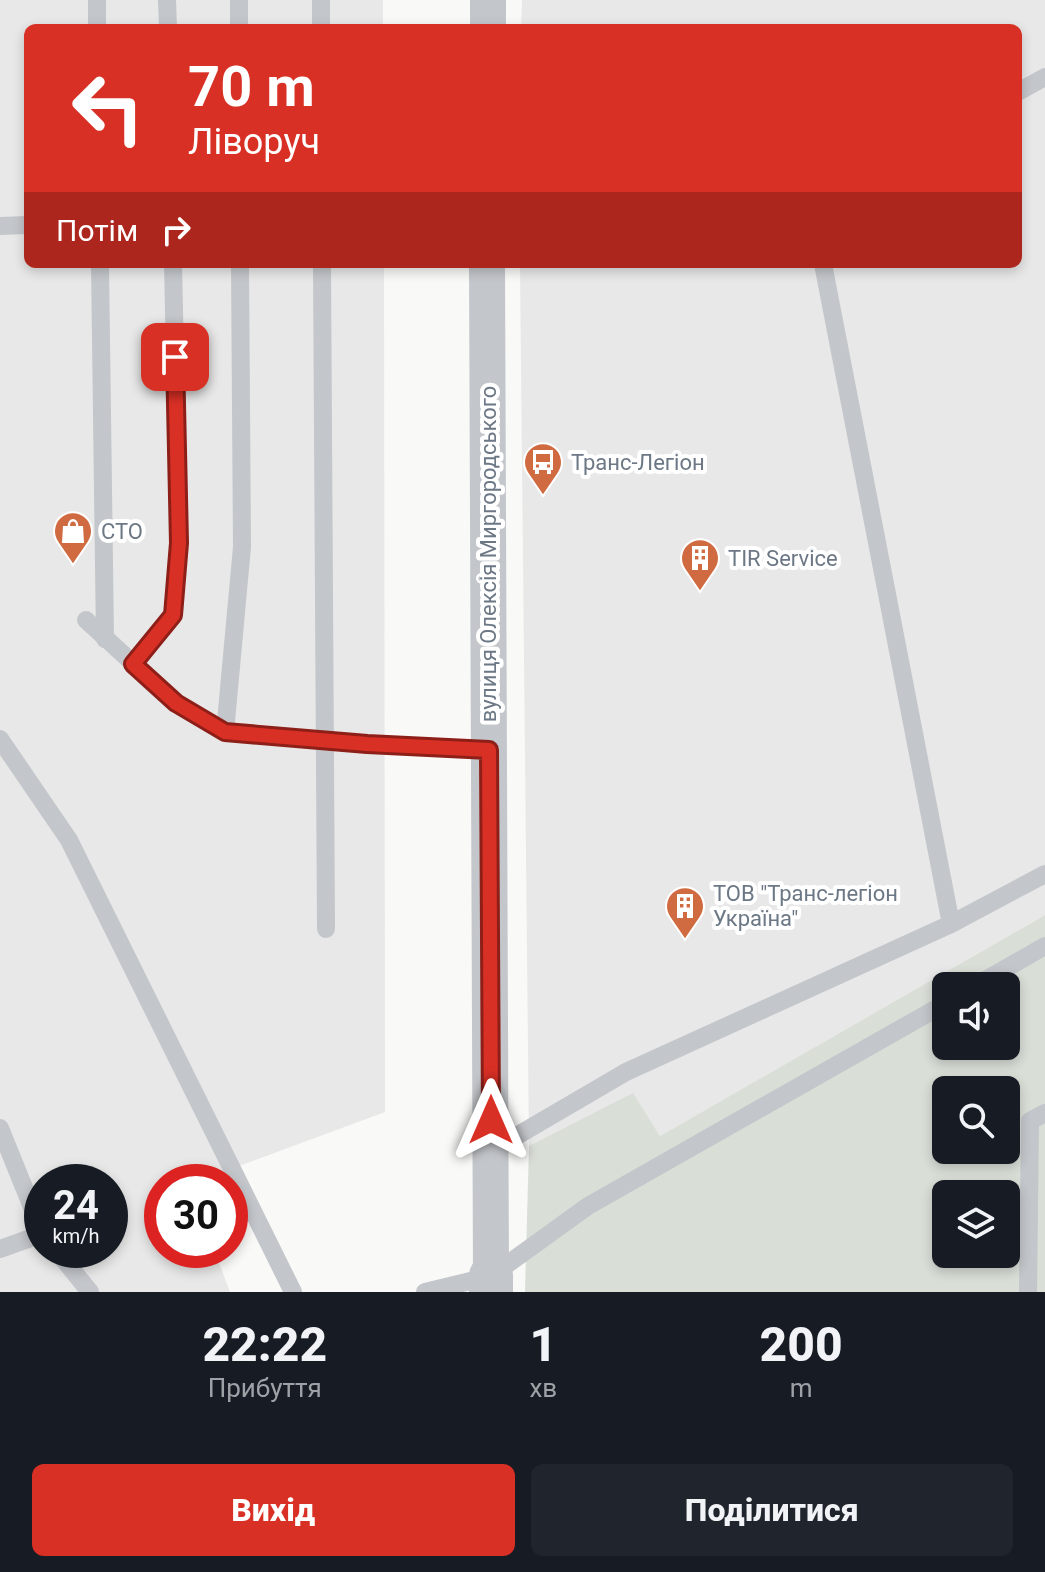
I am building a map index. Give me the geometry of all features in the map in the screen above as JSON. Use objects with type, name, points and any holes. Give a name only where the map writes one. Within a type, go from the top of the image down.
[{"type":"street","points":[[488,0],[488,24]]},
{"type":"street","name":"вулиця Олексія Миргородського","points":[[487,268],[491,1284]]},
{"type":"lane","points":[[97,0],[97,24]]},
{"type":"lane","points":[[167,0],[168,24]]},
{"type":"lane","points":[[239,0],[239,24]]},
{"type":"lane","points":[[321,0],[321,24]]},
{"type":"lane","points":[[1022,90],[1045,77]]},
{"type":"lane","points":[[0,226],[24,225]]},
{"type":"lane","points":[[100,268],[105,639]]},
{"type":"lane","points":[[133,664],[173,615],[179,543],[173,268]]},
{"type":"lane","points":[[225,732],[242,547],[240,268]]},
{"type":"lane","points":[[322,268],[326,929]]},
{"type":"lane","points":[[824,268],[951,924]]},
{"type":"lane","points":[[86,620],[176,703],[225,732],[489,750]]},
{"type":"lane","points":[[0,739],[6,756],[69,840],[293,1292]]},
{"type":"lane","points":[[491,1151],[626,1072],[951,924],[1045,874]]},
{"type":"lane","points":[[1000,972],[1045,946]]},
{"type":"lane","points":[[425,1292],[491,1284],[588,1206],[932,1011]]},
{"type":"lane","points":[[1028,1292],[1030,1121],[1045,1113]]},
{"type":"lane","points":[[0,1128],[24,1188]]},
{"type":"lane","points":[[0,1249],[24,1240]]},
{"type":"lane","points":[[71,1268],[90,1292]]},
{"type":"shaded area","points":[[0,0],[383,0],[383,24],[24,24],[24,268],[384,268],[385,1112],[245,1164],[144,1164],[144,1268],[221,1268],[230,1292],[0,1292]]},
{"type":"shaded area","points":[[522,0],[1045,0],[1045,915],[946,972],[932,972],[932,980],[660,1136],[633,1094],[529,1146],[520,268],[1022,268],[1022,24],[521,24]]},
{"type":"shaded area","points":[[1045,915],[1045,1292],[525,1292],[529,1146],[633,1093],[660,1136],[932,980],[932,1060],[1020,1060],[1020,972],[946,972]]},
{"type":"place","name":"Транс-Легіон","points":[[543,496]]},
{"type":"place","name":"СТО","points":[[73,565]]},
{"type":"place","name":"TIR Service","points":[[700,592]]},
{"type":"place","name":"ТОВ \"Транс-легіон Україна\"","points":[[685,940]]},
{"type":"route","points":[[175,357],[179,543],[173,615],[133,664],[176,703],[225,732],[489,750],[491,1120]]}]
